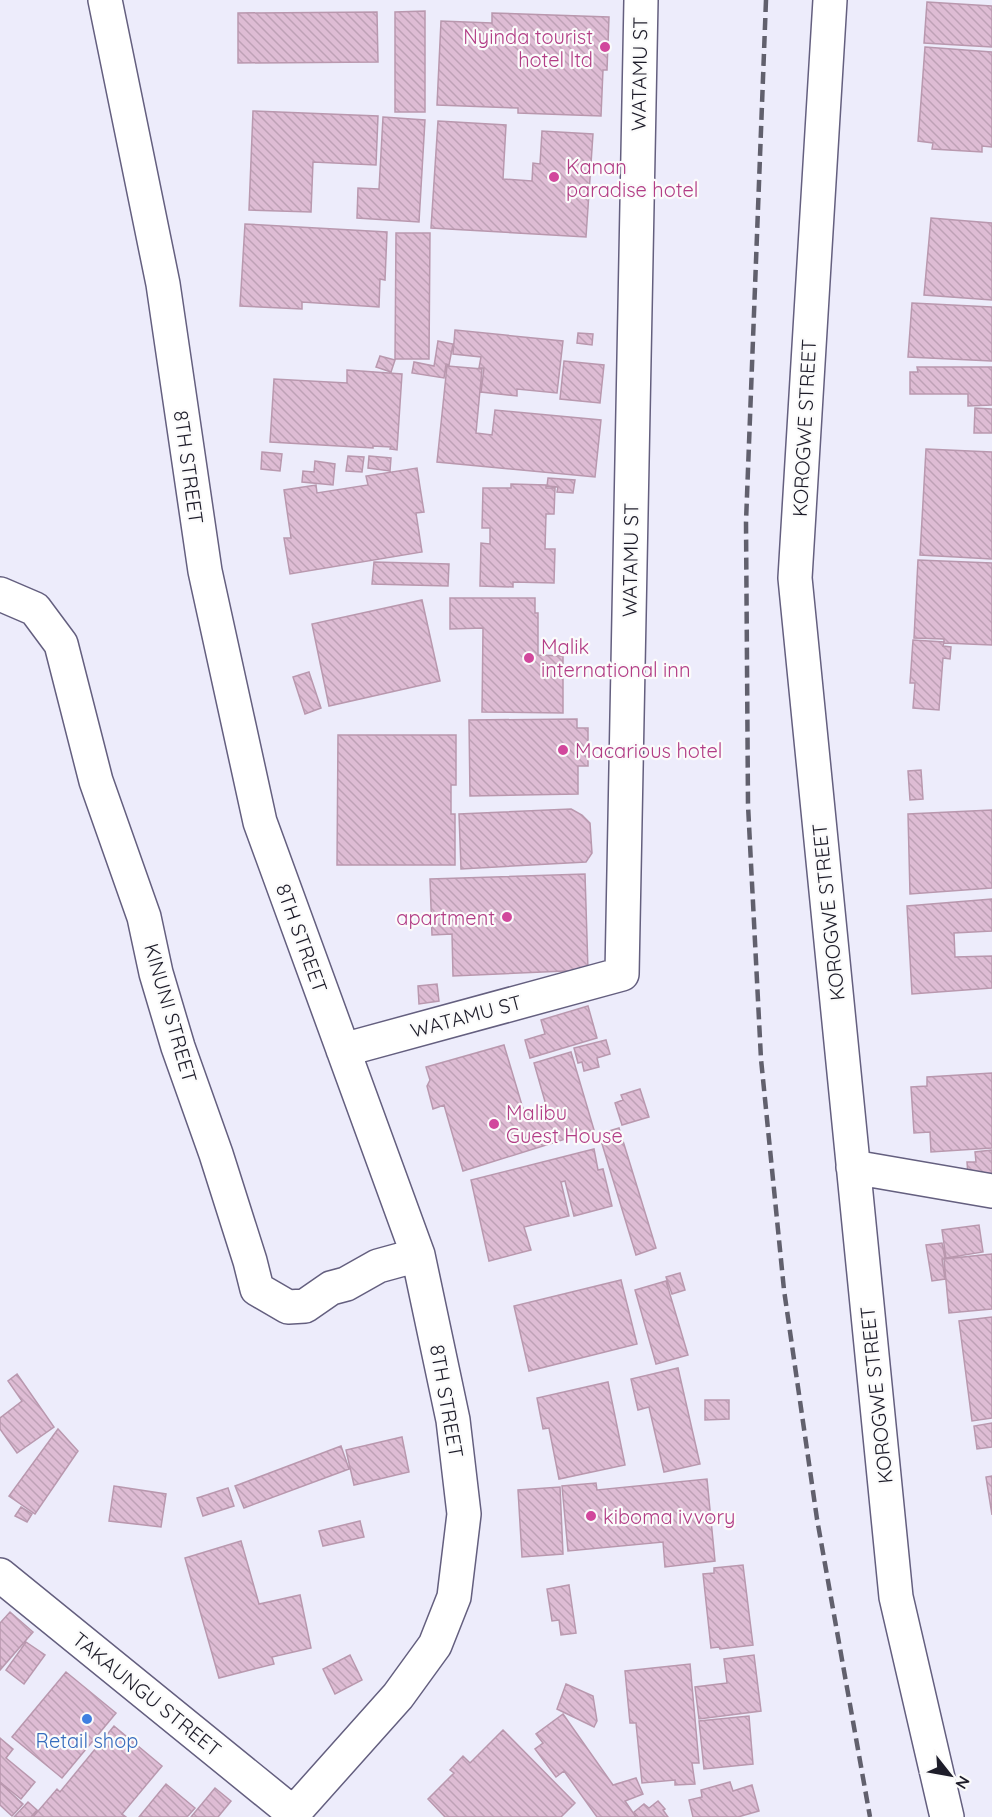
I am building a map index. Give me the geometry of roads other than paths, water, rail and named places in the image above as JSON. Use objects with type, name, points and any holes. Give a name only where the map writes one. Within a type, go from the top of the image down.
[{"type":"street","name":"8TH STREET","points":[[105,0],[163,284],[205,571],[260,822],[418,1255],[453,1420],[464,1514],[454,1597],[435,1645],[398,1696],[291,1815]]},
{"type":"street","name":"WATAMU ST","points":[[343,1050],[622,974],[641,0]]},
{"type":"street","name":"KOROGWE STREET","points":[[830,0],[795,578],[896,1597],[947,1817]]},
{"type":"street","name":"KINUNI STREET","points":[[0,594],[35,609],[61,644],[96,782],[144,917],[162,994],[250,1261],[257,1289],[288,1307],[305,1306],[331,1288],[346,1284],[378,1266],[418,1255]]},
{"type":"street","points":[[853,1167],[992,1191]]},
{"type":"street","name":"TAKAUNGU STREET","points":[[0,1575],[291,1815]]},
{"type":"railway","points":[[766,0],[746,522],[748,805],[761,1059],[784,1290],[817,1519],[870,1817]]},
{"type":"place","name":"Nyinda tourist hotel ltd","points":[[605,47]]},
{"type":"place","name":"Kanan paradise hotel","points":[[554,177]]},
{"type":"place","name":"Malik international inn","points":[[529,658]]},
{"type":"place","name":"Macarious hotel","points":[[563,750]]},
{"type":"place","name":"apartment","points":[[507,917]]},
{"type":"place","name":"Malibu Guest House","points":[[494,1124]]},
{"type":"place","name":"kiboma ivvory","points":[[591,1516]]},
{"type":"place","name":"Retail shop","points":[[87,1719]]}]
